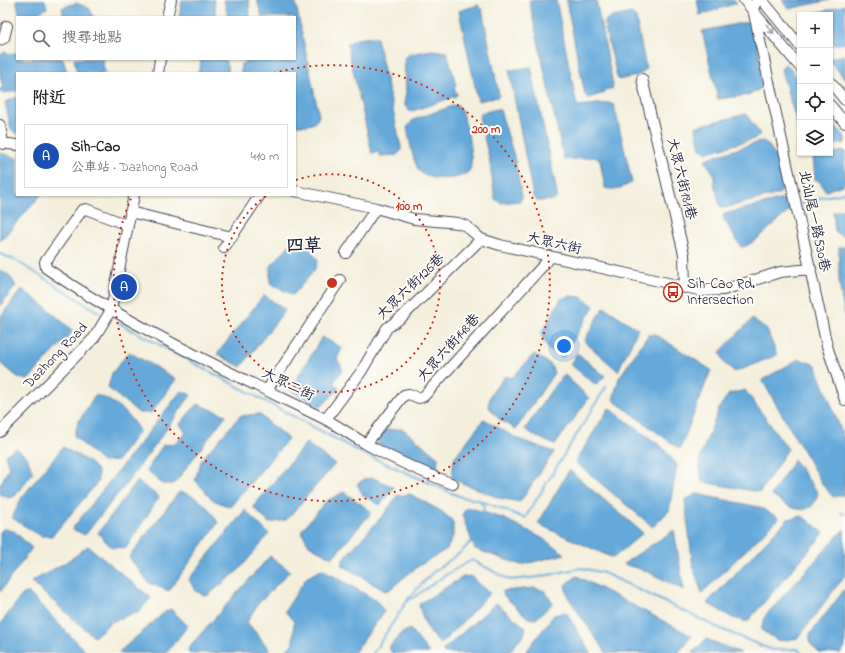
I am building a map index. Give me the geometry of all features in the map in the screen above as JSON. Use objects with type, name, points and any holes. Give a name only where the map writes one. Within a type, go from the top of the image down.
[{"type":"street","points":[[168,16],[170,0]]},
{"type":"street","points":[[744,0],[755,5],[797,63]]},
{"type":"street","points":[[762,0],[797,42]]},
{"type":"street","name":"北汕尾一路530巷","points":[[755,5],[827,346],[845,400]]},
{"type":"street","points":[[0,40],[4,38],[7,26]]},
{"type":"street","points":[[158,72],[160,60]]},
{"type":"street","name":"大眾六街181巷","points":[[642,78],[684,254],[686,288]]},
{"type":"street","points":[[832,84],[845,100]]},
{"type":"street","points":[[833,109],[845,123]]},
{"type":"street","points":[[0,125],[2,143],[16,145]]},
{"type":"street","name":"大眾六街","points":[[296,191],[376,208],[414,219],[458,223],[466,226],[481,239],[550,258],[703,291],[723,290],[780,272],[811,269]]},
{"type":"street","name":"Dazhong Road","points":[[0,432],[94,338],[111,310],[134,196]]},
{"type":"street","points":[[224,248],[259,196]]},
{"type":"street","points":[[346,253],[376,208]]},
{"type":"street","name":"大眾二街","points":[[127,225],[86,209],[82,210],[45,262],[46,268],[85,295],[152,333],[326,419],[366,444],[411,468],[453,484]]},
{"type":"street","points":[[130,212],[232,237]]},
{"type":"street","name":"大眾六街126巷","points":[[326,419],[361,372],[387,328],[402,317],[481,239]]},
{"type":"street","name":"大眾六街148巷","points":[[366,444],[404,395],[409,394],[420,398],[424,396],[550,258]]},
{"type":"street","points":[[267,390],[340,280]]},
{"type":"water","points":[[16,0],[45,0],[47,8],[34,15],[20,16]]},
{"type":"water","points":[[182,0],[214,0],[216,16],[179,16]]},
{"type":"water","points":[[224,0],[249,0],[250,16],[228,16]]},
{"type":"water","points":[[257,0],[295,0],[319,116],[312,124],[296,125],[296,72],[241,72],[241,64],[253,60],[296,60],[296,16],[262,16]]},
{"type":"water","points":[[529,0],[556,0],[577,106],[609,103],[614,105],[632,182],[619,188],[608,189],[605,188],[600,160],[595,157],[564,160]]},
{"type":"water","points":[[566,0],[596,0],[613,85],[612,89],[605,90],[604,93],[588,98],[585,95]]},
{"type":"water","points":[[697,0],[733,0],[737,3],[700,15]]},
{"type":"water","points":[[782,0],[830,0],[788,8]]},
{"type":"water","points":[[76,3],[89,8],[93,16],[64,16],[62,8]]},
{"type":"water","points":[[478,5],[482,9],[499,95],[498,97],[478,101],[459,11]]},
{"type":"water","points":[[845,5],[845,43],[833,45],[833,12],[820,12]]},
{"type":"water","points":[[632,13],[636,18],[646,68],[639,75],[619,80],[604,23],[608,18]]},
{"type":"water","points":[[752,21],[766,85],[750,95],[718,99],[702,31]]},
{"type":"water","points":[[372,37],[377,38],[401,147],[401,151],[397,155],[380,156],[378,152],[372,153],[347,44],[357,39]]},
{"type":"water","points":[[432,50],[447,52],[456,85],[454,89],[457,94],[456,96],[410,112],[404,104],[406,92],[404,58],[410,54]]},
{"type":"water","points":[[5,52],[9,55],[16,53],[16,60],[63,60],[67,72],[16,72],[16,91],[2,93],[0,92],[0,89],[3,87],[0,75],[0,55]]},
{"type":"water","points":[[845,55],[845,79],[833,65],[833,57]]},
{"type":"water","points":[[74,60],[102,60],[105,72],[77,72]]},
{"type":"water","points":[[201,60],[225,60],[229,72],[198,72],[200,68]]},
{"type":"water","points":[[785,64],[797,77],[797,123],[781,70]]},
{"type":"water","points":[[531,67],[557,193],[557,198],[553,200],[537,201],[533,196],[509,70]]},
{"type":"water","points":[[16,97],[16,133],[11,129],[5,102]]},
{"type":"water","points":[[458,105],[464,118],[469,138],[471,166],[469,171],[458,177],[443,179],[427,176],[418,169],[416,165],[407,128],[413,120]]},
{"type":"water","points":[[497,109],[500,110],[514,156],[522,197],[520,201],[501,203],[495,199],[489,158],[479,116],[481,113]]},
{"type":"water","points":[[746,114],[760,134],[754,139],[708,152],[700,149],[696,127]]},
{"type":"water","points":[[833,123],[845,137],[845,143],[833,145]]},
{"type":"water","points":[[762,141],[767,144],[774,155],[783,188],[779,194],[724,208],[720,206],[714,183],[714,174],[705,161],[706,159]]},
{"type":"water","points":[[845,151],[845,184],[826,191],[819,181],[815,179],[813,156],[833,156],[833,153]]},
{"type":"water","points":[[0,153],[16,158],[16,196],[40,196],[0,241]]},
{"type":"water","points":[[783,199],[788,201],[791,208],[789,211],[758,238],[741,247],[723,218],[724,214]]},
{"type":"water","points":[[845,209],[845,237],[835,232],[833,212]]},
{"type":"water","points":[[293,241],[308,247],[318,260],[314,271],[293,295],[270,283],[270,267]]},
{"type":"water","points":[[839,247],[845,247],[845,315],[839,283]]},
{"type":"water","points":[[0,270],[10,276],[16,286],[0,306]]},
{"type":"water","points":[[22,289],[47,308],[73,331],[28,380],[19,378],[0,363],[0,317]]},
{"type":"water","points":[[264,295],[285,310],[241,367],[217,354]]},
{"type":"water","points":[[570,296],[581,297],[594,306],[563,357],[549,350],[541,334],[561,299]]},
{"type":"water","points":[[604,307],[638,329],[618,371],[584,341]]},
{"type":"water","points":[[752,319],[767,330],[777,355],[735,372],[725,364],[720,352]]},
{"type":"water","points":[[655,334],[711,370],[680,449],[613,400],[619,378],[648,335]]},
{"type":"water","points":[[322,337],[342,348],[337,359],[343,369],[334,382],[339,389],[321,407],[290,390]]},
{"type":"water","points":[[129,352],[176,379],[151,413],[139,413],[108,388],[112,373]]},
{"type":"water","points":[[577,353],[605,376],[596,385],[570,364]]},
{"type":"water","points":[[534,354],[551,365],[554,373],[516,429],[500,420],[488,406],[491,394],[505,376],[512,378]]},
{"type":"water","points":[[799,359],[816,365],[845,441],[844,495],[833,497],[823,485],[762,380]]},
{"type":"water","points":[[565,375],[589,398],[555,445],[535,436],[525,429],[557,382]]},
{"type":"water","points":[[745,390],[788,449],[760,492],[702,482],[699,460],[720,406],[729,394]]},
{"type":"water","points":[[181,391],[191,395],[133,475],[85,535],[72,529]]},
{"type":"water","points":[[95,395],[108,400],[120,408],[131,419],[139,431],[117,461],[102,462],[74,436],[78,423]]},
{"type":"water","points":[[197,404],[226,415],[174,484],[163,484],[146,471],[163,445],[175,444],[186,433],[180,424]]},
{"type":"water","points":[[609,408],[663,448],[677,465],[669,511],[653,527],[575,462]]},
{"type":"water","points":[[259,414],[288,439],[230,507],[213,500],[195,480],[202,459],[240,416]]},
{"type":"water","points":[[484,419],[516,438],[554,452],[520,502],[499,498],[452,479],[454,458]]},
{"type":"water","points":[[403,429],[438,457],[437,470],[414,462],[377,443],[385,430]]},
{"type":"water","points":[[306,443],[335,464],[286,520],[269,523],[253,507]]},
{"type":"water","points":[[63,447],[89,462],[98,471],[98,482],[52,536],[41,536],[12,518],[22,497]]},
{"type":"water","points":[[16,448],[27,457],[33,472],[15,496],[8,498],[0,494],[0,485],[9,468],[5,455]]},
{"type":"water","points":[[794,460],[818,493],[813,505],[808,508],[797,509],[791,507],[771,495]]},
{"type":"water","points":[[569,470],[643,533],[613,558],[538,524]]},
{"type":"water","points":[[373,478],[394,487],[380,505],[363,495],[357,484],[365,479]]},
{"type":"water","points":[[137,481],[159,497],[126,548],[111,547],[98,533]]},
{"type":"water","points":[[179,492],[186,493],[197,499],[207,507],[218,523],[169,591],[149,583],[129,557]]},
{"type":"water","points":[[344,492],[372,512],[332,558],[309,545],[301,531],[326,501]]},
{"type":"water","points":[[410,494],[441,511],[453,521],[453,536],[447,549],[417,567],[389,590],[385,591],[342,565],[344,558],[385,513],[397,496]]},
{"type":"water","points":[[697,494],[759,507],[779,518],[702,593],[693,567],[685,500]]},
{"type":"water","points":[[467,507],[505,519],[542,538],[565,554],[521,565],[475,549],[462,515]]},
{"type":"water","points":[[245,510],[269,534],[239,570],[207,596],[195,591],[189,579]]},
{"type":"water","points":[[802,516],[824,533],[747,622],[733,618],[707,603],[788,519]]},
{"type":"water","points":[[3,529],[14,531],[32,548],[0,592],[0,532]]},
{"type":"water","points":[[844,529],[845,575],[798,638],[779,641],[761,630],[766,615]]},
{"type":"water","points":[[674,530],[684,590],[646,571],[623,564]]},
{"type":"water","points":[[88,546],[151,598],[139,611],[111,622],[94,637],[31,582],[70,560]]},
{"type":"water","points":[[270,556],[290,571],[257,605],[247,622],[269,649],[266,653],[188,653],[189,647]]},
{"type":"water","points":[[322,569],[377,601],[384,612],[354,653],[284,653],[293,643],[294,622],[285,611],[306,578]]},
{"type":"water","points":[[471,576],[490,593],[441,644],[432,636],[426,626],[419,604],[463,577]]},
{"type":"water","points":[[577,576],[692,636],[678,653],[606,653],[568,597],[565,585]]},
{"type":"water","points":[[535,588],[545,591],[553,603],[536,619],[528,618],[504,596],[503,591]]},
{"type":"water","points":[[845,589],[845,647],[841,653],[819,653],[810,643],[810,634]]},
{"type":"water","points":[[28,592],[87,653],[0,653],[0,625],[22,595]]},
{"type":"water","points":[[496,603],[526,628],[524,635],[508,653],[444,653],[443,650]]},
{"type":"water","points":[[171,609],[188,626],[166,653],[118,653],[165,612]]},
{"type":"water","points":[[566,612],[591,653],[525,653],[554,615]]},
{"type":"water","points":[[410,629],[429,653],[392,653],[389,647],[402,633]]},
{"type":"water","points":[[706,639],[741,653],[692,653]]},
{"type":"waterway","points":[[801,204],[823,197],[845,193]]},
{"type":"waterway","points":[[0,254],[15,260],[100,313]]},
{"type":"waterway","points":[[119,323],[360,452],[461,497],[479,500],[525,518],[606,387]]},
{"type":"waterway","points":[[480,501],[484,507],[483,515]]},
{"type":"waterway","points":[[841,513],[845,514]]},
{"type":"waterway","points":[[407,600],[433,572],[461,552],[473,540]]},
{"type":"waterway","points":[[404,604],[447,574],[472,560],[510,580],[539,577],[581,568],[604,573],[723,630],[772,650],[798,649],[801,653]]},
{"type":"waterway","points":[[373,653],[405,604]]},
{"type":"place","name":"Sih-Cao","points":[[124,287]]},
{"type":"place","name":"Sih-Cao Rd. Intersection","points":[[673,292]]},
{"type":"district","name":"四草","points":[[304,247]]}]
